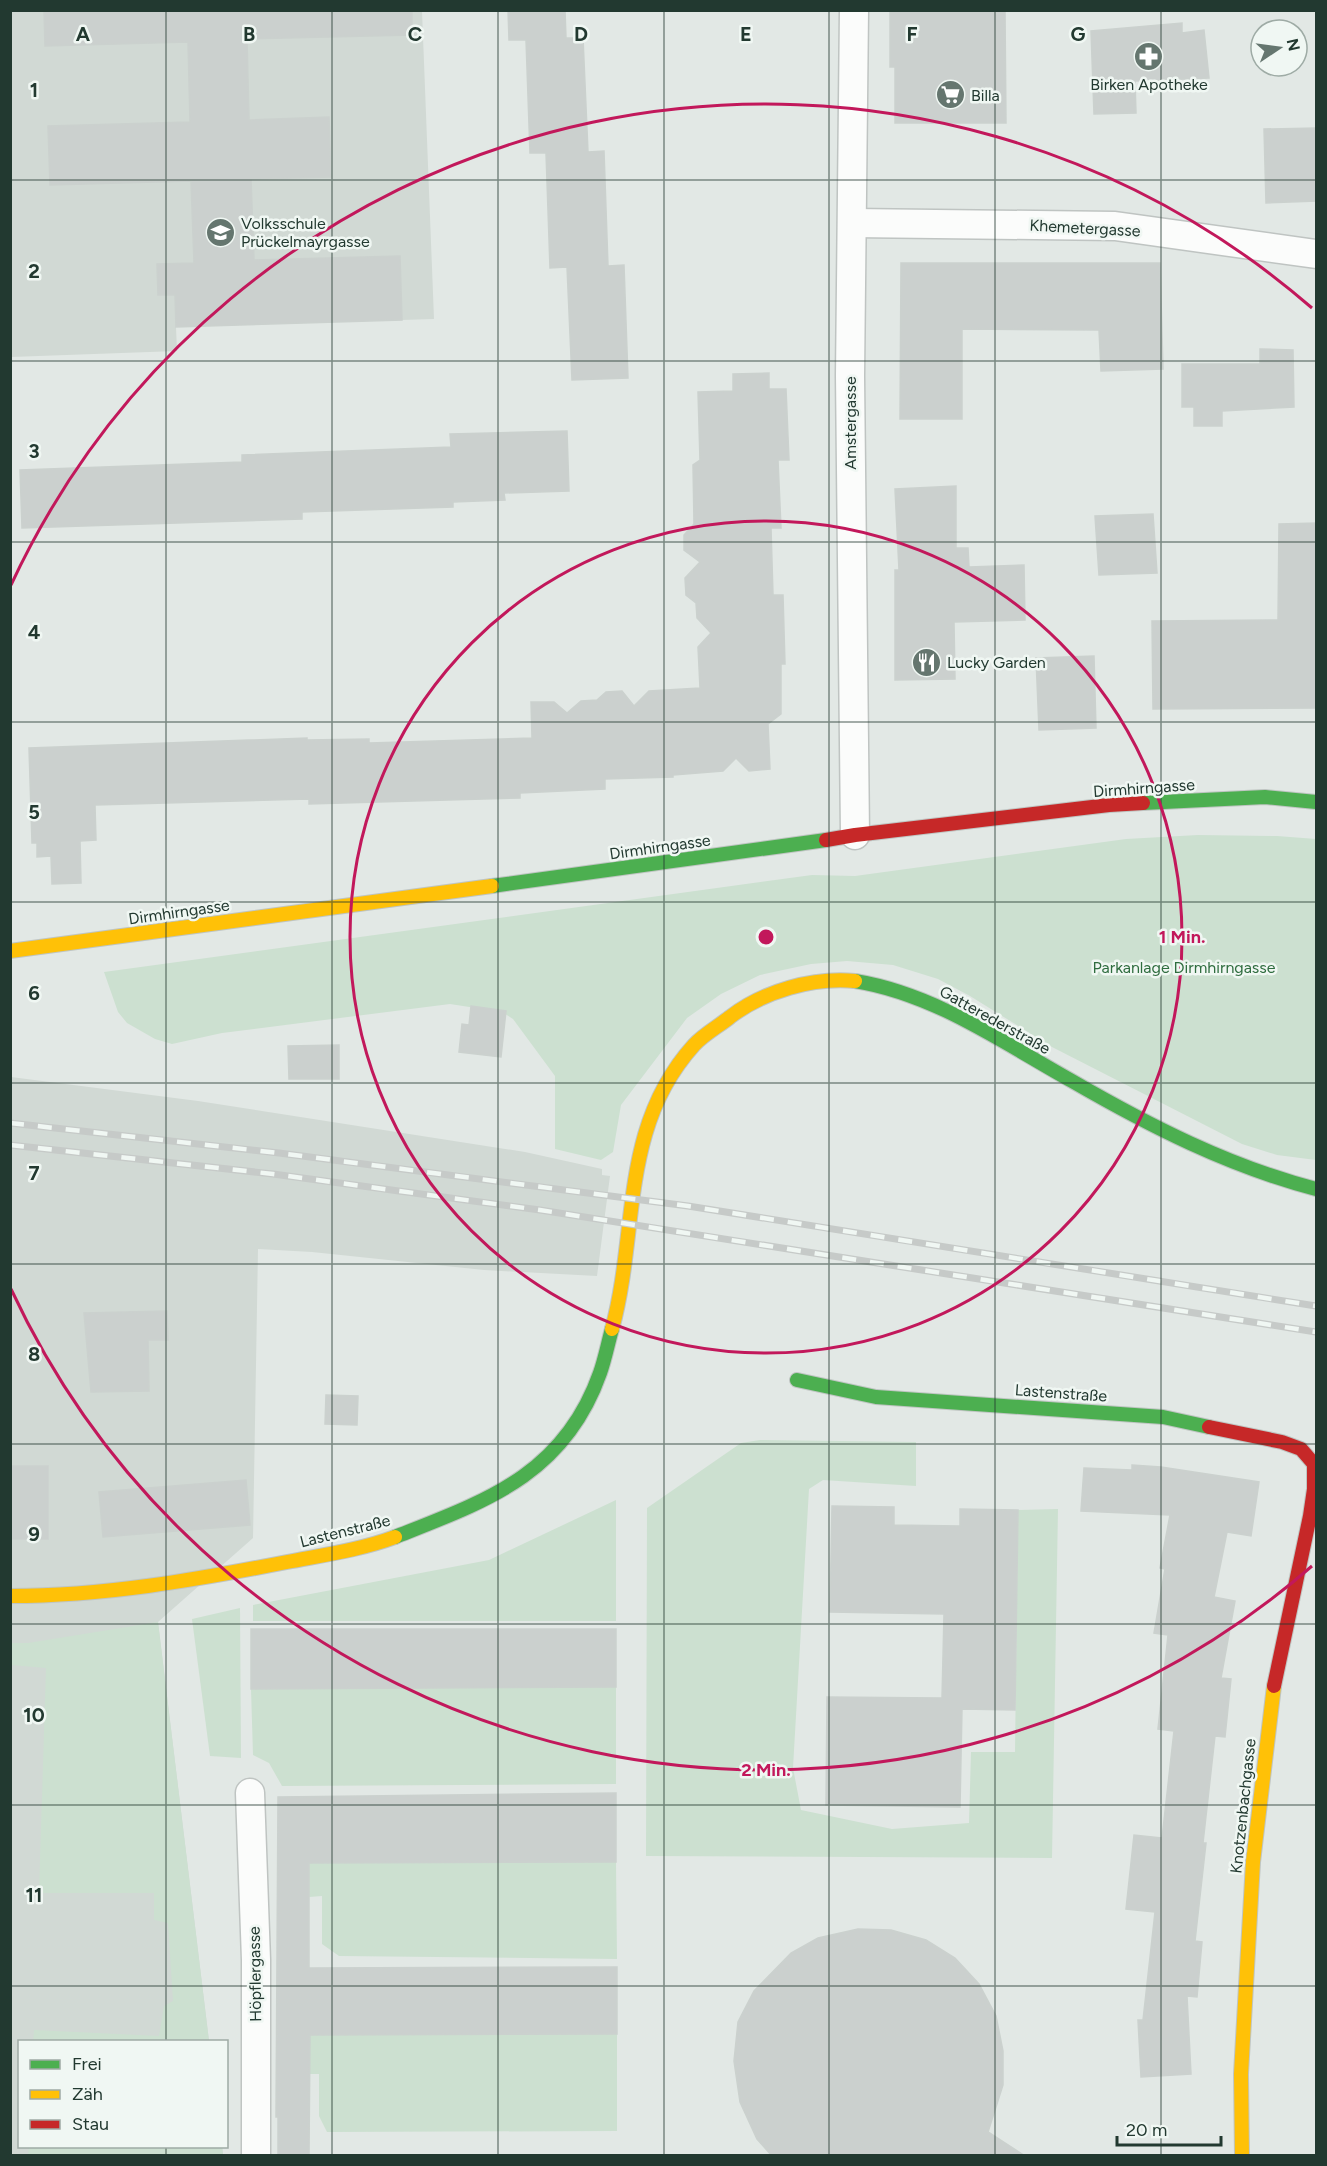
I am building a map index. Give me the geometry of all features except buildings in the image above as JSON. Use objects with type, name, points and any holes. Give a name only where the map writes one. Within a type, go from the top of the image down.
[{"type":"street","name":"Amstergasse","points":[[854,10],[850,376],[855,835]]},
{"type":"street","name":"Khemetergasse","points":[[853,223],[1115,226],[1317,254]]},
{"type":"street","name":"Dirmhirngasse","points":[[10,951],[855,835],[1108,806],[1265,797],[1317,802]]},
{"type":"street","name":"Gatterederstraße","points":[[621,1279],[634,1180],[647,1121],[662,1085],[690,1047],[709,1030],[755,1001],[786,990],[818,983],[849,981],[884,987],[943,1009],[1082,1087],[1211,1155],[1281,1181],[1317,1189]]},
{"type":"street","name":"Lastenstraße","points":[[10,1596],[53,1597],[179,1583],[230,1573],[380,1542],[486,1500],[516,1483],[539,1465],[577,1419],[600,1374],[621,1279]]},
{"type":"street","name":"Lastenstraße","points":[[797,1380],[876,1397],[1163,1417],[1282,1442],[1301,1449],[1314,1464]]},
{"type":"street","name":"Knotzenbachgasse","points":[[1242,2156],[1240,2074],[1253,1862],[1273,1689],[1310,1516],[1314,1489],[1314,1464]]},
{"type":"street","name":"Höpflergasse","points":[[250,1793],[256,1960],[256,2156]]},
{"type":"shaded area","name":"Volksschule Prückelmayrgasse","points":[[10,11],[422,11],[434,319],[176,327],[177,351],[11,357]]},
{"type":"shaded area","points":[[11,1077],[198,1101],[525,1152],[602,1169],[602,1175],[610,1176],[597,1276],[484,1270],[312,1252],[258,1249],[253,1538],[158,1622],[209,2040],[18,2040],[18,2148],[222,2148],[223,2155],[11,2156]]},
{"type":"green space","name":"Parkanlage Dirmhirngasse","points":[[1198,835],[1316,839],[1316,1160],[1277,1155],[1242,1144],[1052,1047],[938,979],[893,965],[847,961],[811,964],[760,975],[721,994],[687,1018],[621,1105],[613,1152],[601,1160],[555,1149],[555,1076],[513,1019],[502,1012],[450,1004],[222,1033],[172,1044],[155,1039],[127,1023],[118,1012],[104,972],[812,875],[855,876],[1126,839]]},
{"type":"green space","points":[[760,1440],[916,1442],[916,1486],[823,1480],[809,1489],[793,1768],[801,1810],[892,1829],[969,1823],[971,1752],[1015,1752],[1018,1510],[1058,1509],[1052,1858],[646,1856],[647,1508],[741,1443]]},
{"type":"green space","points":[[616,1500],[616,1621],[253,1621],[253,1605],[489,1560]]},
{"type":"green space","points":[[240,1608],[241,1758],[210,1756],[192,1619]]},
{"type":"green space","points":[[158,1622],[209,2040],[33,2040],[34,2030],[159,2036],[164,2006],[173,2001],[168,1923],[154,1920],[154,1893],[39,1893],[46,1668],[11,1665],[11,1643],[28,1643]]},
{"type":"green space","points":[[616,1687],[616,1784],[282,1786],[269,1763],[253,1755],[251,1689]]},
{"type":"green space","points":[[616,1862],[617,1959],[339,1956],[322,1944],[322,1896],[309,1897],[309,1863]]},
{"type":"green space","points":[[617,2034],[617,2131],[327,2132],[319,2116],[319,2074],[309,2074],[310,2035]]},
{"type":"green space","points":[[29,2148],[222,2148],[223,2155],[28,2156]]},
{"type":"railway","points":[[10,1123],[279,1153],[688,1206],[1316,1306]]},
{"type":"railway","points":[[10,1145],[273,1174],[540,1210],[1316,1332]]},
{"type":"traffic: fast","points":[[1143,803],[1265,797],[1316,802]]},
{"type":"traffic: fast","points":[[492,886],[826,840]]},
{"type":"traffic: fast","points":[[855,981],[884,987],[940,1008],[1160,1129],[1252,1169],[1316,1189]]},
{"type":"traffic: fast","points":[[395,1537],[460,1511],[490,1496],[518,1480],[543,1460],[566,1437],[585,1408],[600,1373],[612,1329]]},
{"type":"traffic: fast","points":[[797,1380],[876,1397],[1163,1417],[1209,1427]]},
{"type":"traffic: slow","points":[[10,951],[492,886]]},
{"type":"traffic: slow","points":[[612,1329],[620,1292],[642,1145],[653,1110],[670,1077],[698,1041],[743,1008],[758,1000],[773,993],[806,984],[839,980],[855,981]]},
{"type":"traffic: slow","points":[[10,1596],[115,1590],[184,1581],[341,1552],[395,1537]]},
{"type":"traffic: slow","points":[[1242,2156],[1241,2074],[1253,1862],[1274,1686]]},
{"type":"traffic: jam","points":[[826,840],[1109,805],[1143,803]]},
{"type":"traffic: jam","points":[[1209,1427],[1282,1442],[1301,1449],[1314,1464],[1314,1489],[1310,1516],[1274,1686]]},
{"type":"place","name":"Birken Apotheke","points":[[1149,56]]},
{"type":"place","name":"Billa","points":[[950,95]]},
{"type":"place","name":"Volksschule Prückelmayrgasse","points":[[220,232]]},
{"type":"place","name":"Lucky Garden","points":[[926,662]]}]
